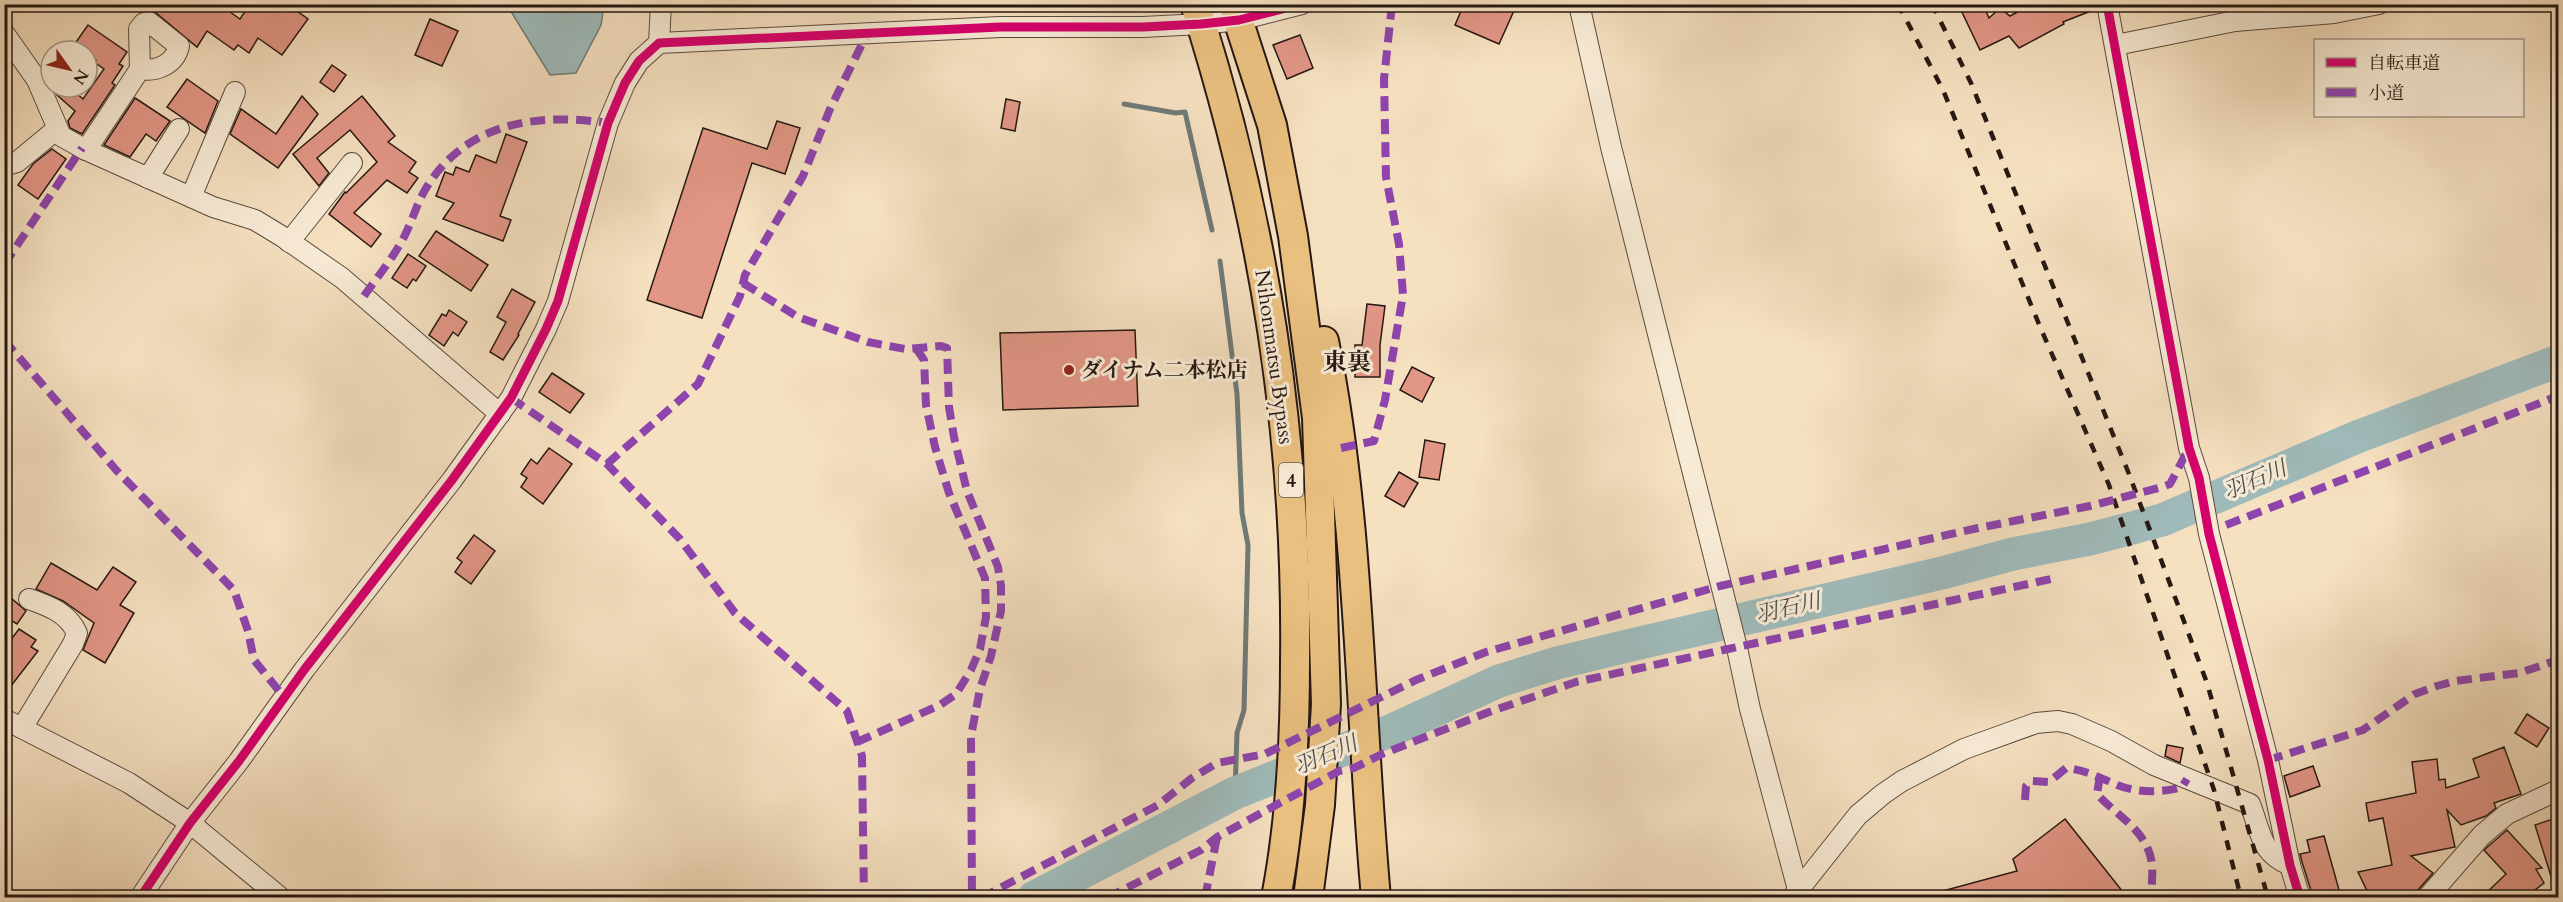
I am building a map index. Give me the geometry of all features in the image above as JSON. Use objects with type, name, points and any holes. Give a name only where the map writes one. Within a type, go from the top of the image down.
[{"type":"highway","name":"Nihonmatsu Bypass","points":[[1236,12],[1272,125],[1293,236],[1317,418],[1326,704],[1320,805],[1308,897]]},
{"type":"highway","name":"Nihonmatsu Bypass","points":[[1198,14],[1219,80],[1246,186],[1276,342],[1290,472],[1297,574],[1295,721],[1289,805],[1276,897]]},
{"type":"highway","points":[[1272,125],[1292,189],[1336,399],[1353,557],[1365,774],[1376,897]]},
{"type":"street","points":[[659,43],[661,4]]},
{"type":"street","points":[[140,897],[190,823],[310,661],[452,480],[500,414],[529,366],[558,301],[609,123],[625,83],[639,61],[659,43],[1000,27],[1143,27],[1198,14],[1302,4]]},
{"type":"street","points":[[1580,4],[1611,147],[1736,645],[1795,894]]},
{"type":"street","points":[[2107,4],[2189,448],[2199,478],[2209,534],[2268,760],[2290,865],[2300,897]]},
{"type":"street","points":[[2116,45],[2235,21],[2334,13],[2379,4]]},
{"type":"street","points":[[4,33],[37,80],[62,136],[86,150],[213,207],[255,220],[342,278],[500,414]]},
{"type":"street","points":[[86,150],[140,69]]},
{"type":"street","points":[[191,197],[235,92]]},
{"type":"street","points":[[4,166],[17,162],[57,129]]},
{"type":"street","points":[[148,178],[179,129]]},
{"type":"street","points":[[289,242],[352,164]]},
{"type":"street","points":[[22,728],[73,644],[76,633],[72,623],[64,615],[29,599]]},
{"type":"street","points":[[4,719],[129,783],[190,823],[281,897]]},
{"type":"street","points":[[1795,894],[1858,815],[1902,781],[1941,759],[1983,742],[2036,723],[2058,721],[2082,728],[2154,765],[2250,804],[2267,851],[2277,860],[2290,865]]},
{"type":"street","points":[[2427,897],[2482,835],[2507,814],[2559,790]]},
{"type":"water","points":[[507,5],[604,5],[601,25],[576,73],[550,75]]},
{"type":"building","points":[[219,4],[240,19],[250,4],[287,4],[308,19],[282,55],[258,38],[249,53],[238,45],[234,50],[207,31],[197,47],[155,12],[160,5]]},
{"type":"building","points":[[1464,4],[1517,4],[1499,44],[1455,25]]},
{"type":"building","points":[[1968,4],[1983,4],[1989,18],[2000,8],[2010,16],[2032,4],[2095,4],[2096,9],[2063,22],[2064,24],[2019,48],[2009,36],[1980,50],[1960,8]]},
{"type":"building","points":[[430,19],[458,31],[442,66],[415,55]]},
{"type":"building","points":[[88,25],[127,52],[119,64],[123,66],[112,83],[115,85],[82,134],[70,128],[68,121],[75,111],[62,99],[99,99],[99,76],[104,69],[99,66],[99,39],[78,39]]},
{"type":"building","points":[[1300,35],[1313,68],[1287,79],[1273,45]]},
{"type":"building","points":[[332,65],[346,75],[334,92],[320,82]]},
{"type":"building","points":[[187,79],[218,101],[205,133],[167,107]]},
{"type":"building","points":[[302,96],[318,114],[278,168],[230,134],[241,109],[276,134]]},
{"type":"building","points":[[362,96],[395,136],[388,142],[416,162],[409,172],[418,178],[407,193],[387,180],[354,213],[381,234],[371,247],[329,214],[345,192],[377,162],[350,130],[317,158],[329,173],[319,186],[293,154]]},
{"type":"building","points":[[135,98],[170,121],[156,141],[146,134],[130,157],[104,145]]},
{"type":"building","points":[[1006,99],[1020,102],[1015,131],[1001,128]]},
{"type":"building","points":[[777,121],[800,128],[785,174],[752,163],[702,318],[647,300],[703,128],[767,149]]},
{"type":"building","points":[[506,134],[527,142],[500,216],[511,220],[503,241],[443,219],[454,203],[436,196],[445,172],[453,175],[456,167],[469,172],[476,155],[496,163]]},
{"type":"building","points":[[52,149],[66,159],[38,199],[18,185],[33,164]]},
{"type":"building","points":[[436,231],[488,265],[471,291],[419,256]]},
{"type":"building","points":[[408,254],[426,266],[416,281],[413,279],[407,288],[392,278]]},
{"type":"building","points":[[512,289],[535,302],[519,335],[503,360],[490,352],[506,322],[497,317]]},
{"type":"building","points":[[1367,304],[1385,306],[1380,345],[1380,377],[1355,377],[1355,345],[1362,345]]},
{"type":"building","points":[[449,310],[467,322],[458,336],[453,332],[444,346],[429,335],[442,314],[446,316]]},
{"type":"building","name":"ダイナム二本松店","points":[[1135,330],[1138,406],[1003,410],[1000,333]]},
{"type":"building","points":[[1412,367],[1434,378],[1422,402],[1400,390]]},
{"type":"building","points":[[552,373],[584,394],[570,413],[539,392]]},
{"type":"building","points":[[1425,440],[1445,444],[1439,480],[1419,477]]},
{"type":"building","points":[[549,448],[572,464],[543,504],[521,487],[527,478],[521,474],[531,459],[537,464]]},
{"type":"building","points":[[1399,472],[1418,483],[1404,507],[1385,496]]},
{"type":"building","points":[[474,535],[495,551],[471,584],[455,572],[462,562],[457,558]]},
{"type":"building","points":[[51,563],[97,590],[113,567],[136,582],[120,605],[134,613],[105,663],[83,650],[94,623],[63,601],[36,589]]},
{"type":"building","points":[[4,592],[26,611],[17,624],[4,616]]},
{"type":"building","points":[[19,629],[36,640],[31,647],[38,651],[4,695],[4,649]]},
{"type":"building","points":[[2527,714],[2549,728],[2537,747],[2515,733]]},
{"type":"building","points":[[2167,745],[2183,748],[2180,763],[2165,756]]},
{"type":"building","points":[[2504,747],[2521,794],[2494,803],[2496,808],[2486,816],[2461,825],[2447,810],[2455,847],[2411,856],[2433,873],[2415,897],[2370,897],[2358,872],[2392,865],[2383,818],[2369,821],[2366,803],[2416,793],[2412,762],[2437,759],[2439,780],[2445,779],[2446,788],[2479,777],[2473,759]]},
{"type":"building","points":[[2313,766],[2320,786],[2290,797],[2284,776]]},
{"type":"building","points":[[2559,817],[2559,888],[2555,889],[2535,825]]},
{"type":"building","points":[[2065,819],[2127,897],[1936,897],[1935,893],[2017,871],[2013,859]]},
{"type":"building","points":[[2507,830],[2542,868],[2536,869],[2544,883],[2526,897],[2482,897],[2506,874],[2484,850]]},
{"type":"building","points":[[2324,836],[2341,897],[2313,897],[2302,862],[2300,854],[2310,852],[2307,840]]},
{"type":"waterway","points":[[1124,104],[1176,113],[1185,112],[1212,230]]},
{"type":"waterway","points":[[1220,261],[1237,394],[1242,513],[1248,545],[1244,710],[1237,733],[1235,793]]},
{"type":"waterway","name":"羽石川","points":[[1033,898],[1235,793],[1390,731],[1499,681],[1557,663],[1627,646],[1942,573],[2013,554],[2090,539],[2162,520],[2357,437],[2558,361]]},
{"type":"railway","points":[[1898,4],[1943,90],[2041,329],[2109,485],[2214,790],[2241,898]]},
{"type":"railway","points":[[1932,4],[1971,83],[2129,474],[2207,683],[2268,898]]},
{"type":"marked path","points":[[1341,448],[1374,441],[1385,400],[1403,295],[1399,244],[1386,177],[1384,79],[1392,4]]},
{"type":"marked path","points":[[607,464],[698,384],[740,296],[745,275],[803,176],[830,109],[867,34]]},
{"type":"marked path","points":[[364,296],[401,243],[428,185],[445,164],[464,147],[508,126],[532,121],[557,119],[608,123]]},
{"type":"marked path","points":[[4,265],[82,148]]},
{"type":"marked path","points":[[743,283],[798,317],[868,342],[905,349],[941,346],[947,348],[949,407],[954,437],[967,491],[998,567],[1001,586],[1001,611],[991,656],[980,689],[971,736],[972,898]]},
{"type":"marked path","points":[[4,340],[117,471],[234,590],[248,631],[254,660],[284,697]]},
{"type":"marked path","points":[[857,742],[940,705],[956,694],[971,670],[980,649],[986,617],[985,578],[949,493],[935,447],[926,405],[924,360],[916,348]]},
{"type":"marked path","points":[[2226,525],[2558,396]]},
{"type":"marked path","points":[[511,398],[607,464],[680,539],[735,613],[847,711],[862,756],[864,898]]},
{"type":"marked path","points":[[981,898],[1158,805],[1192,778],[1217,763],[1265,754],[1416,680],[1486,652],[1720,586],[1978,528],[2090,506],[2162,487],[2170,484],[2189,448]]},
{"type":"marked path","points":[[1107,898],[1201,850],[1217,837],[1339,771],[1354,768],[1382,754],[1489,712],[1576,682],[2051,579]]},
{"type":"marked path","points":[[2268,760],[2363,730],[2415,694],[2437,686],[2455,681],[2519,673],[2558,660]]},
{"type":"marked path","points":[[2025,800],[2026,786],[2031,781],[2049,782],[2066,768],[2139,790],[2174,789],[2182,787],[2187,779]]},
{"type":"marked path","points":[[2100,776],[2097,794],[2131,825],[2145,842],[2152,864],[2152,898]]},
{"type":"marked path","points":[[1205,898],[1217,837]]},
{"type":"cycle path","points":[[140,898],[190,823],[239,761],[304,670],[452,480],[511,398],[558,301],[608,123],[625,83],[639,61],[659,43],[1000,27],[1143,27],[1201,24],[1239,20],[1302,4]]},
{"type":"cycle path","points":[[2107,4],[2189,448],[2199,478],[2209,534],[2268,760],[2290,865],[2300,898]]},
{"type":"place","name":"ダイナム二本松店","points":[[1069,370]]},
{"type":"district","name":"東裏","points":[[1347,362]]}]
